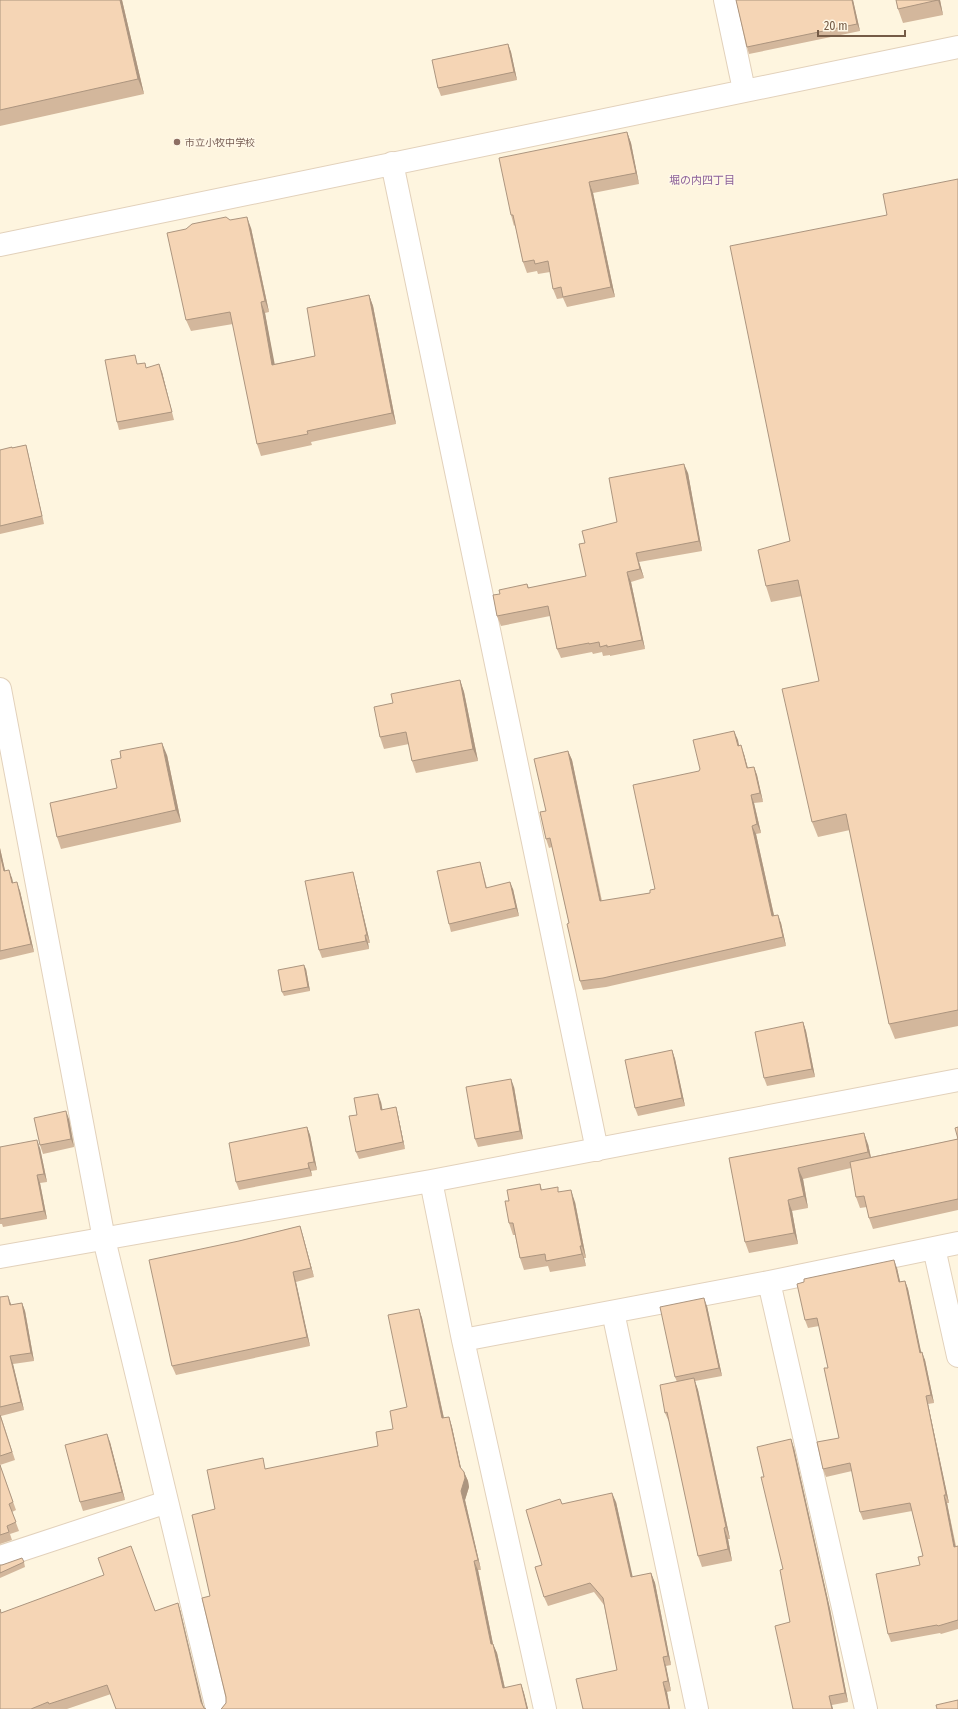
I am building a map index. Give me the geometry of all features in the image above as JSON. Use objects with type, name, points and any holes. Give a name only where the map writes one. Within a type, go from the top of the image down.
[{"type":"street","points":[[725,0],[744,90]]},
{"type":"street","points":[[0,245],[744,90],[958,47]]},
{"type":"street","points":[[392,163],[597,1150]]},
{"type":"street","points":[[0,690],[104,1239],[217,1709]]},
{"type":"street","points":[[0,1257],[431,1182],[958,1080]]},
{"type":"street","points":[[431,1182],[463,1340],[545,1709]]},
{"type":"street","points":[[463,1340],[769,1282],[958,1243]]},
{"type":"street","points":[[934,1248],[958,1356]]},
{"type":"street","points":[[769,1282],[866,1709]]},
{"type":"street","points":[[613,1312],[697,1709]]},
{"type":"street","points":[[0,1557],[167,1502]]},
{"type":"building","points":[[0,0],[120,0],[138,79],[0,110]]},
{"type":"building","points":[[736,0],[852,0],[857,24],[747,47]]},
{"type":"building","points":[[896,0],[938,0],[898,9]]},
{"type":"building","points":[[508,44],[514,72],[438,88],[432,60]]},
{"type":"building","points":[[627,132],[636,173],[589,182],[611,287],[563,297],[561,287],[553,289],[548,261],[535,264],[534,260],[523,262],[499,158]]},
{"type":"building","points":[[958,179],[958,1010],[889,1024],[846,814],[812,822],[782,689],[819,681],[798,580],[766,586],[758,550],[790,541],[730,246],[887,215],[883,194]]},
{"type":"building","points":[[226,217],[230,220],[247,217],[265,301],[261,302],[272,365],[315,356],[307,308],[369,295],[392,413],[307,431],[308,434],[257,444],[230,312],[186,320],[167,233],[186,229],[192,224]]},
{"type":"building","points":[[135,355],[137,364],[145,363],[146,368],[159,364],[172,412],[117,422],[105,360]]},
{"type":"building","points":[[26,445],[42,516],[0,526],[0,450]]},
{"type":"building","points":[[684,464],[699,541],[636,553],[640,569],[627,572],[642,640],[607,647],[607,645],[600,647],[599,642],[557,649],[548,606],[497,616],[493,595],[500,594],[499,590],[527,584],[528,588],[586,576],[579,544],[585,543],[582,531],[617,522],[609,478]]},
{"type":"building","points":[[460,680],[473,749],[412,761],[406,732],[380,737],[374,707],[393,703],[391,694]]},
{"type":"building","points":[[734,731],[738,746],[741,745],[747,768],[754,767],[760,793],[751,795],[757,824],[752,826],[772,916],[778,915],[783,937],[603,978],[580,981],[550,838],[546,839],[540,812],[546,811],[534,759],[568,751],[600,901],[650,893],[650,890],[655,889],[633,785],[699,771],[700,769],[693,740]]},
{"type":"building","points":[[162,743],[176,810],[57,837],[50,803],[117,788],[111,760],[121,758],[120,751]]},
{"type":"building","points":[[0,854],[4,871],[9,870],[12,883],[17,882],[31,944],[0,951]]},
{"type":"building","points":[[480,862],[486,888],[510,882],[516,908],[449,924],[437,871]]},
{"type":"building","points":[[353,872],[367,935],[365,935],[366,941],[319,950],[305,881]]},
{"type":"building","points":[[304,965],[308,987],[282,992],[278,970]]},
{"type":"building","points":[[803,1022],[812,1069],[764,1078],[755,1032]]},
{"type":"building","points":[[672,1050],[682,1098],[635,1108],[625,1060]]},
{"type":"building","points":[[511,1079],[520,1131],[475,1139],[466,1087]]},
{"type":"building","points":[[378,1094],[381,1110],[396,1107],[403,1142],[356,1152],[349,1116],[357,1115],[354,1098]]},
{"type":"building","points":[[66,1111],[71,1139],[40,1145],[34,1118]]},
{"type":"building","points":[[307,1127],[314,1162],[308,1163],[309,1168],[236,1182],[229,1143]]},
{"type":"building","points":[[958,1127],[958,1139],[955,1128]]},
{"type":"building","points":[[864,1133],[868,1152],[798,1168],[804,1196],[788,1200],[794,1233],[745,1242],[729,1158]]},
{"type":"building","points":[[958,1139],[958,1199],[869,1218],[864,1196],[856,1197],[850,1162]]},
{"type":"building","points":[[37,1140],[44,1174],[37,1175],[44,1211],[0,1219],[0,1147]]},
{"type":"building","points":[[540,1184],[541,1190],[558,1187],[558,1192],[571,1190],[582,1246],[580,1246],[582,1254],[546,1261],[545,1254],[520,1258],[513,1223],[509,1223],[505,1201],[509,1201],[507,1190]]},
{"type":"building","points":[[300,1226],[311,1268],[293,1272],[307,1337],[172,1366],[149,1260],[239,1241]]},
{"type":"building","points":[[894,1260],[899,1282],[905,1281],[920,1353],[922,1352],[931,1395],[926,1396],[946,1495],[944,1495],[954,1547],[958,1546],[958,1620],[938,1626],[888,1634],[876,1574],[920,1565],[918,1557],[923,1556],[910,1503],[860,1512],[850,1463],[823,1469],[817,1442],[839,1438],[824,1368],[828,1368],[817,1318],[805,1320],[797,1284],[804,1282],[804,1279]]},
{"type":"building","points":[[8,1296],[10,1305],[22,1303],[31,1353],[10,1356],[21,1402],[0,1407],[0,1297]]},
{"type":"building","points":[[704,1298],[719,1368],[675,1377],[660,1307]]},
{"type":"building","points":[[419,1309],[442,1418],[449,1417],[460,1467],[464,1472],[465,1478],[461,1491],[478,1560],[474,1561],[491,1644],[493,1644],[503,1688],[521,1684],[527,1709],[221,1709],[226,1703],[226,1697],[202,1598],[210,1596],[192,1515],[215,1509],[207,1470],[263,1458],[265,1469],[378,1446],[376,1432],[393,1429],[390,1411],[407,1407],[388,1315]]},
{"type":"building","points":[[694,1378],[726,1527],[724,1528],[728,1549],[698,1556],[660,1385]]},
{"type":"building","points":[[0,1415],[12,1452],[0,1456]]},
{"type":"building","points":[[107,1434],[122,1492],[80,1502],[65,1445]]},
{"type":"building","points":[[791,1439],[827,1600],[845,1693],[829,1696],[832,1709],[793,1709],[775,1626],[790,1622],[780,1570],[783,1569],[761,1477],[764,1477],[757,1447]]},
{"type":"building","points":[[0,1465],[13,1502],[9,1504],[16,1522],[7,1526],[9,1532],[0,1535]]},
{"type":"building","points":[[612,1493],[631,1577],[651,1573],[668,1656],[663,1657],[668,1681],[663,1682],[669,1709],[583,1709],[576,1679],[617,1670],[603,1598],[590,1583],[544,1597],[535,1567],[542,1565],[526,1510],[560,1499],[562,1504]]},
{"type":"building","points":[[131,1546],[155,1611],[178,1603],[201,1702],[206,1709],[116,1709],[107,1685],[49,1704],[48,1702],[31,1709],[0,1709],[0,1609],[1,1613],[104,1575],[98,1558]]},
{"type":"building","points":[[22,1558],[24,1562],[0,1573],[0,1565]]},
{"type":"building","points":[[958,1700],[958,1709],[937,1709],[936,1705]]},
{"type":"place","name":"市立小牧中学校","points":[[177,142]]},
{"type":"district","name":"堀の内四丁目","points":[[702,180]]}]
